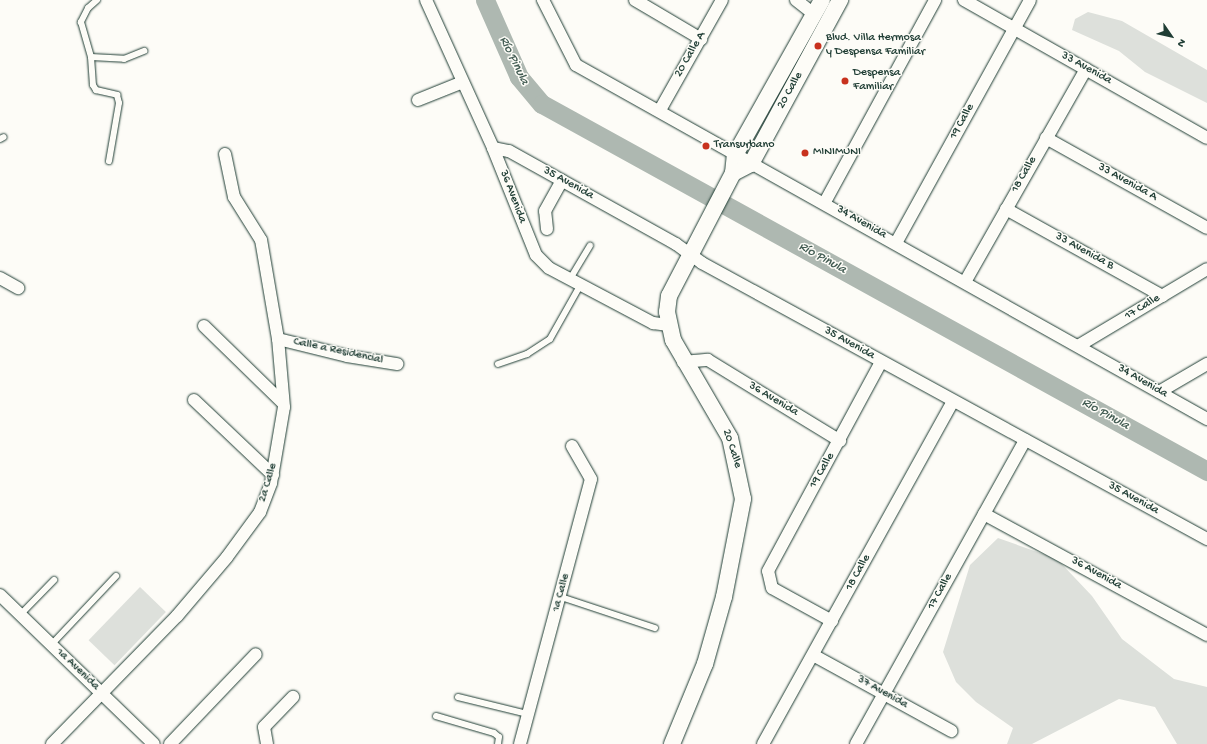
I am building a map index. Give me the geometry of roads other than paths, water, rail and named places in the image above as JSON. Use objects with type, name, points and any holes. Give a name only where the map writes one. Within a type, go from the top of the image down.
[{"type":"main road","name":"20 Calle","points":[[672,744],[685,718],[714,634],[737,541],[743,498],[730,438],[718,414],[683,362],[669,325],[669,296],[689,254],[730,180],[735,155],[822,0]]},
{"type":"main road","name":"20 Calle","points":[[751,164],[840,0]]},
{"type":"main road","points":[[730,180],[751,164]]},
{"type":"street","name":"36 Avenida","points":[[426,0],[493,148],[536,255],[549,268],[653,322],[669,325]]},
{"type":"street","name":"34 Avenida","points":[[543,0],[576,65],[660,110],[751,164],[825,202],[1207,419]]},
{"type":"street","points":[[635,0],[701,39]]},
{"type":"street","name":"20 Calle A","points":[[660,110],[722,0]]},
{"type":"street","points":[[796,0],[814,14]]},
{"type":"street","points":[[825,202],[935,0]]},
{"type":"street","name":"33 Avenida","points":[[964,0],[1207,138]]},
{"type":"street","name":"19 Calle","points":[[896,243],[1030,0]]},
{"type":"street","name":"18 Calle","points":[[965,282],[1086,69]]},
{"type":"street","points":[[418,100],[463,82]]},
{"type":"street","name":"33 Avenida A","points":[[1046,138],[1207,228]]},
{"type":"street","name":"35 Avenida","points":[[493,148],[509,151],[562,180],[689,254],[881,362],[1207,539]]},
{"type":"street","name":"2a Calle","points":[[52,744],[102,695],[228,557],[260,512],[273,475],[283,404],[278,339],[261,240],[234,197],[226,154]]},
{"type":"street","points":[[547,229],[545,211],[562,180]]},
{"type":"street","name":"33 Avenida B","points":[[1006,208],[1162,296]]},
{"type":"street","name":"17 Calle","points":[[1078,346],[1207,269]]},
{"type":"street","points":[[0,278],[18,288]]},
{"type":"street","points":[[204,326],[283,404]]},
{"type":"street","name":"Calle a Residencial","points":[[278,339],[397,364]]},
{"type":"street","name":"36 Avenida","points":[[683,362],[708,360],[840,441]]},
{"type":"street","name":"19 Calle","points":[[832,621],[772,588],[768,580],[769,567],[840,441],[881,362]]},
{"type":"street","points":[[1159,392],[1207,364]]},
{"type":"street","points":[[194,400],[273,475]]},
{"type":"street","name":"18 Calle","points":[[763,744],[954,401]]},
{"type":"street","name":"17 Calle","points":[[856,744],[1025,440]]},
{"type":"street","name":"1a Calle","points":[[520,744],[561,597],[591,479],[572,446]]},
{"type":"street","name":"36 Avenida","points":[[984,514],[1207,635]]},
{"type":"street","name":"1a Avenida","points":[[0,595],[154,744]]},
{"type":"street","points":[[170,744],[256,654]]},
{"type":"street","name":"37 Avenida","points":[[813,655],[951,731]]},
{"type":"street","points":[[267,744],[264,727],[293,696]]},
{"type":"lane","points":[[97,0],[88,8],[81,22],[91,57],[96,90],[117,95],[119,103],[109,161]]},
{"type":"lane","points":[[91,57],[124,59],[144,51]]},
{"type":"lane","points":[[498,364],[527,354],[550,339],[576,282],[590,246]]},
{"type":"lane","points":[[51,645],[116,576]]},
{"type":"lane","points":[[20,615],[54,580]]},
{"type":"lane","points":[[561,597],[655,628]]},
{"type":"lane","points":[[458,697],[528,714]]},
{"type":"lane","points":[[436,716],[494,733],[499,737],[498,744]]},
{"type":"waterway","name":"Río Pinula","points":[[485,0],[519,77],[542,104],[1207,471]]},
{"type":"place","name":"Blvd. Villa Hermosa y Despensa Familiar","points":[[818,46]]},
{"type":"place","name":"Despensa Familiar","points":[[845,81]]},
{"type":"place","name":"Transurbano","points":[[706,146]]},
{"type":"place","name":"MINIMUNI","points":[[805,153]]}]
